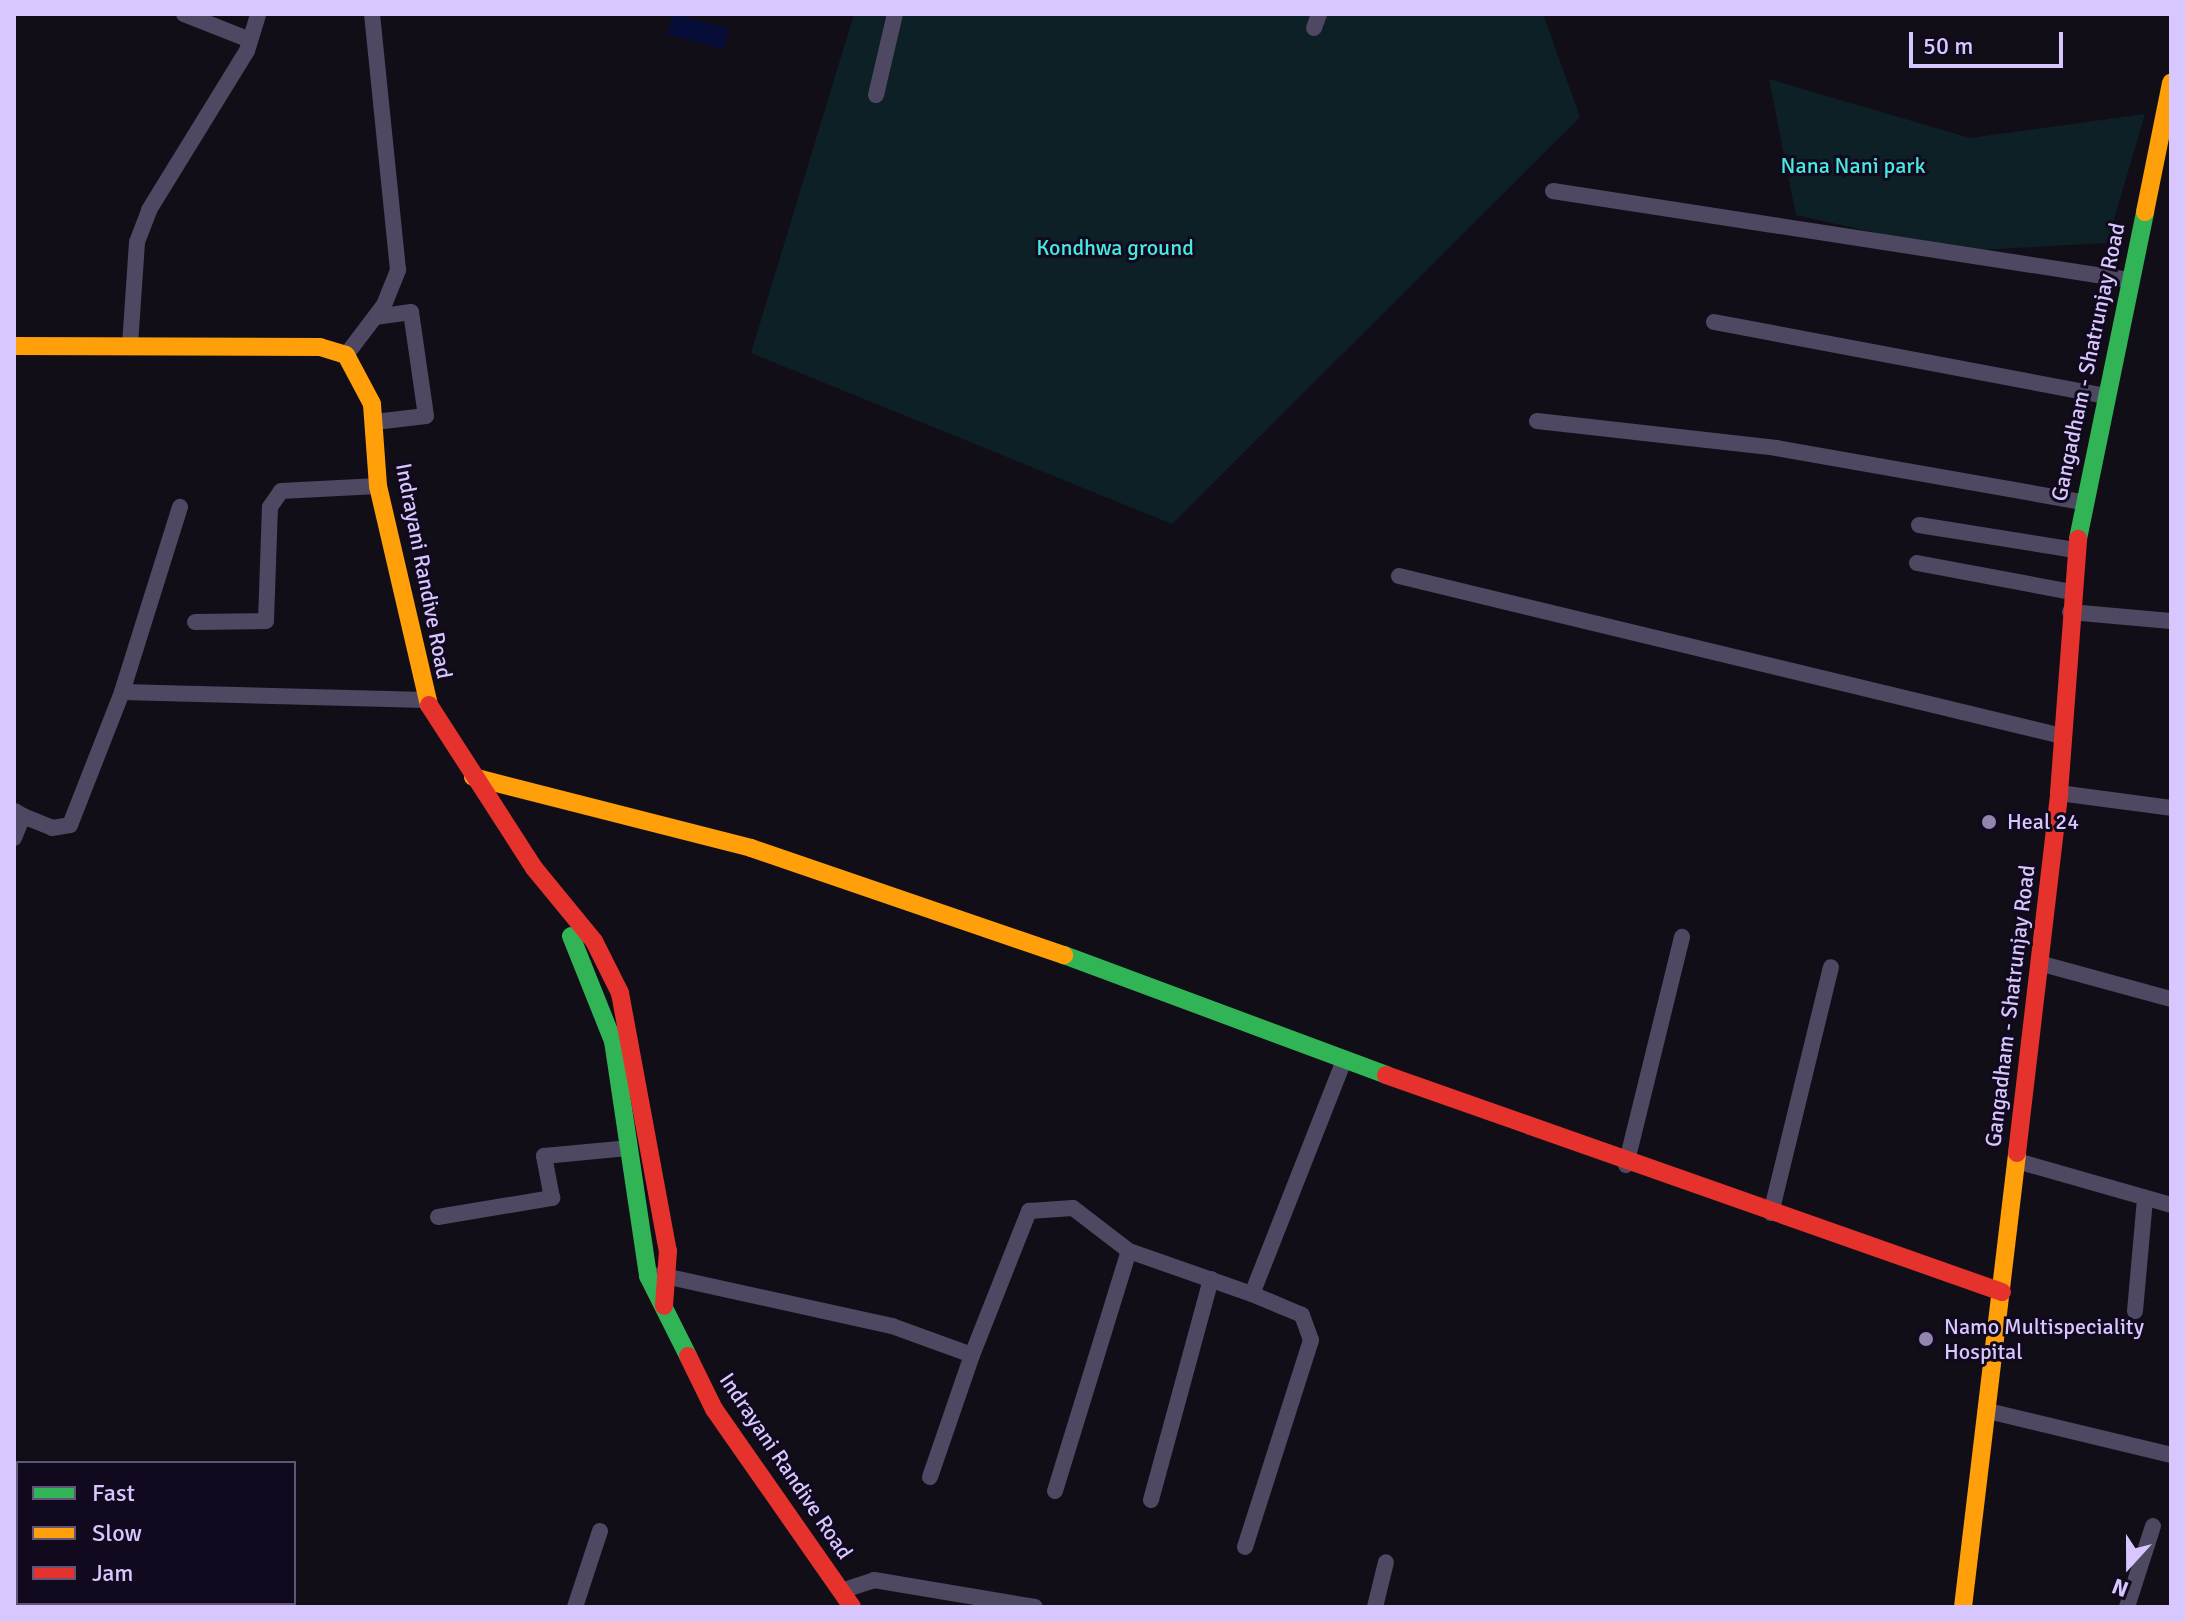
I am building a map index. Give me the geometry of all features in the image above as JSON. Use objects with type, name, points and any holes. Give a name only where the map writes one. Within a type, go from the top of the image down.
[{"type":"street","points":[[184,14],[250,40]]},
{"type":"street","points":[[130,345],[137,242],[149,210],[250,40],[258,14]]},
{"type":"street","points":[[14,346],[320,347],[346,355],[376,317],[398,270],[372,14]]},
{"type":"street","points":[[876,95],[895,14]]},
{"type":"street","name":"Gangadham - Shatrunjay Road","points":[[1963,1607],[2059,793],[2075,550],[2082,502],[2171,83]]},
{"type":"street","points":[[1553,191],[2129,280]]},
{"type":"street","points":[[375,422],[426,416],[411,312],[376,317]]},
{"type":"street","points":[[1714,322],[2105,396]]},
{"type":"street","name":"Indrayani Randive Road","points":[[346,355],[375,422],[378,486],[426,700],[534,868],[594,941],[620,993],[670,1273],[664,1306]]},
{"type":"street","points":[[1537,421],[1776,448],[2082,502]]},
{"type":"street","points":[[195,622],[266,621],[270,507],[281,491],[378,486]]},
{"type":"street","points":[[14,838],[18,813],[52,828],[70,825],[122,692],[180,507]]},
{"type":"street","points":[[1919,525],[2075,550]]},
{"type":"street","points":[[1917,563],[2072,592]]},
{"type":"street","points":[[1399,576],[2062,736]]},
{"type":"street","points":[[2070,612],[2171,621]]},
{"type":"street","points":[[122,692],[426,700]]},
{"type":"street","points":[[473,777],[751,848],[1051,950],[1343,1063],[1626,1165],[2002,1292]]},
{"type":"street","points":[[2059,793],[2171,808]]},
{"type":"street","name":"Indrayani Randive Road","points":[[534,868],[540,893],[592,976],[613,1041],[648,1276],[714,1409],[846,1599]]},
{"type":"street","points":[[1626,1165],[1682,937]]},
{"type":"street","points":[[2039,963],[2171,999]]},
{"type":"street","points":[[1771,1213],[1831,967]]},
{"type":"street","points":[[1252,1294],[1343,1063]]},
{"type":"street","points":[[438,1217],[552,1198],[544,1156],[628,1148]]},
{"type":"street","points":[[2017,1161],[2171,1205]]},
{"type":"street","points":[[2135,1311],[2145,1198]]},
{"type":"street","points":[[930,1477],[972,1355],[1029,1211],[1073,1208],[1129,1251],[1302,1315],[1311,1340],[1245,1547]]},
{"type":"street","points":[[1055,1491],[1129,1251]]},
{"type":"street","points":[[648,1276],[670,1273],[892,1326],[972,1355]]},
{"type":"street","points":[[1151,1500],[1211,1279]]},
{"type":"street","points":[[1988,1411],[2171,1455]]},
{"type":"street","points":[[2127,1607],[2153,1526]]},
{"type":"street","points":[[575,1607],[600,1531]]},
{"type":"street","points":[[1375,1607],[1386,1562]]},
{"type":"street","points":[[846,1599],[874,1580],[1035,1607]]},
{"type":"green space","name":"Kondhwa ground","points":[[854,14],[1543,14],[1580,117],[1172,524],[751,353]]},
{"type":"green space","name":"Nana Nani park","points":[[1769,79],[1970,138],[2145,114],[2107,243],[1957,251],[1796,215]]},
{"type":"shaded area","points":[[673,14],[729,29],[724,49],[668,34]]},
{"type":"traffic: fast","points":[[2078,539],[2145,212]]},
{"type":"traffic: fast","points":[[571,936],[613,1041],[648,1276],[688,1356]]},
{"type":"traffic: fast","points":[[1064,955],[1386,1075]]},
{"type":"traffic: slow","points":[[2145,212],[2171,83]]},
{"type":"traffic: slow","points":[[14,346],[320,347],[346,355],[372,404],[378,486],[429,705]]},
{"type":"traffic: slow","points":[[473,777],[751,848],[1064,955]]},
{"type":"traffic: slow","points":[[1963,1607],[2017,1153]]},
{"type":"traffic: jam","points":[[2017,1153],[2059,793],[2078,539]]},
{"type":"traffic: jam","points":[[429,705],[534,868],[594,941],[620,993],[668,1251],[664,1306]]},
{"type":"traffic: jam","points":[[1386,1075],[2002,1292]]},
{"type":"traffic: jam","points":[[688,1356],[714,1409],[852,1607]]},
{"type":"place","name":"Heal 24","points":[[1989,822]]},
{"type":"place","name":"Namo Multispeciality Hospital","points":[[1926,1339]]}]
